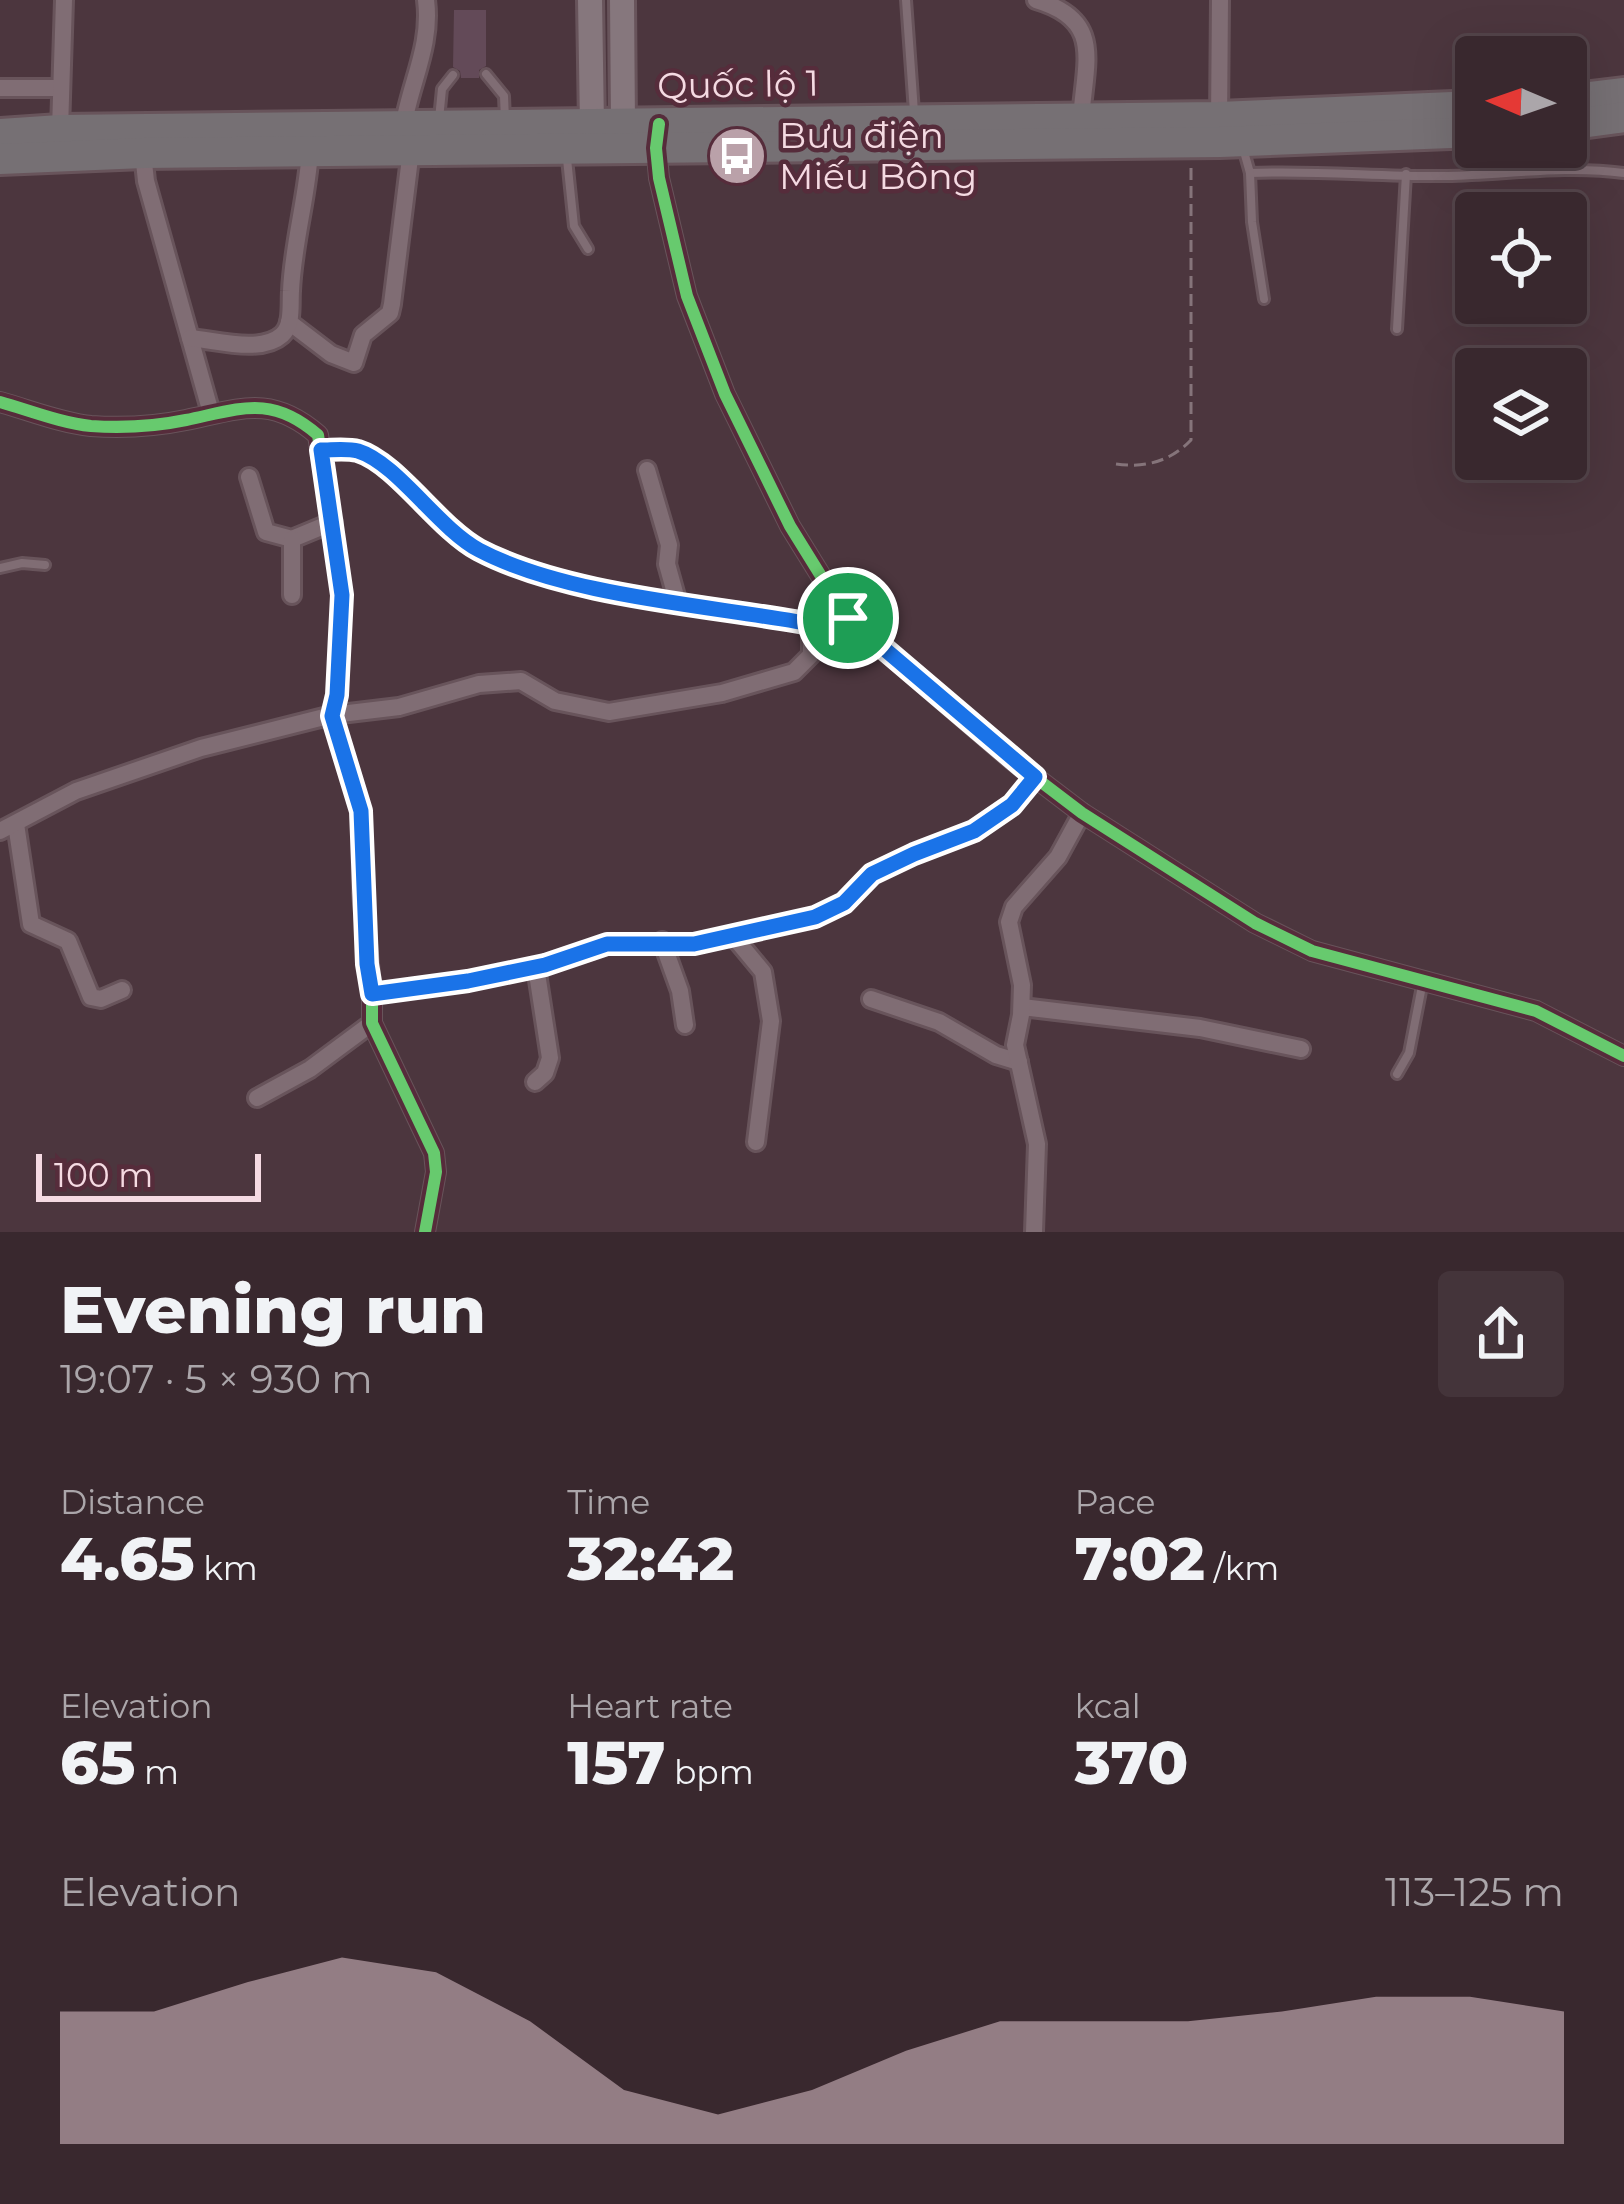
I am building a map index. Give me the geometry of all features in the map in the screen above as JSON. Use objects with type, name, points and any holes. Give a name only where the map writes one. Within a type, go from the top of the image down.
[{"type":"highway","points":[[1587,97],[1624,93]]},
{"type":"highway","name":"Quốc lộ 1","points":[[0,134],[60,130],[423,139],[566,149],[657,136],[915,121],[1081,119],[1218,135],[1455,108]]},
{"type":"highway","points":[[1587,121],[1624,117]]},
{"type":"highway","name":"Quốc lộ 1","points":[[0,159],[310,152],[506,127],[608,125],[657,136],[1455,132]]},
{"type":"street","points":[[60,130],[64,0]]},
{"type":"street","points":[[290,322],[332,354],[355,363],[363,335],[390,313],[423,139],[410,87],[425,54],[426,0]]},
{"type":"street","points":[[590,0],[608,125]]},
{"type":"street","points":[[608,125],[622,0]]},
{"type":"street","points":[[1036,0],[1075,16],[1085,36],[1081,119]]},
{"type":"street","points":[[1218,135],[1220,0]]},
{"type":"street","points":[[0,88],[59,88]]},
{"type":"street","points":[[657,136],[686,296],[725,394],[790,526],[848,618],[1082,813],[1255,923],[1312,951],[1536,1011],[1624,1056]]},
{"type":"street","points":[[190,338],[247,344],[285,333],[310,152]]},
{"type":"street","points":[[142,153],[211,412]]},
{"type":"street","points":[[0,402],[89,426],[185,420],[211,412],[267,407],[295,415],[317,435],[342,595],[332,716],[361,811],[372,1023],[434,1153],[436,1172],[425,1232]]},
{"type":"street","points":[[321,450],[358,451],[451,532],[480,550],[530,570],[627,594],[822,626],[848,618]]},
{"type":"street","points":[[647,470],[669,545],[667,564],[677,600]]},
{"type":"street","points":[[248,477],[266,532],[292,538],[333,521]]},
{"type":"street","points":[[292,538],[292,595]]},
{"type":"street","points":[[122,990],[100,999],[91,997],[68,940],[31,925],[8,828],[76,791],[201,748],[332,716],[399,707],[479,684],[521,681],[555,701],[609,712],[722,694],[794,672],[811,655],[811,623]]},
{"type":"street","points":[[372,994],[536,967],[607,944],[694,944],[815,917],[844,903],[872,874],[974,831],[1012,805],[1035,777]]},
{"type":"street","points":[[1034,1232],[1037,1144],[1015,1045],[1022,985],[1009,922],[1014,907],[1058,857],[1082,813]]},
{"type":"street","points":[[734,937],[763,972],[771,1021],[756,1142]]},
{"type":"street","points":[[662,941],[686,1025]]},
{"type":"street","points":[[535,1082],[545,1073],[550,1058],[536,967]]},
{"type":"street","points":[[871,999],[939,1022],[996,1055],[1019,1062]]},
{"type":"street","points":[[1022,1007],[1200,1028],[1301,1049]]},
{"type":"street","points":[[256,1098],[310,1069],[372,1023]]},
{"type":"lane","points":[[906,0],[915,121]]},
{"type":"lane","points":[[423,139],[442,88],[453,74]]},
{"type":"lane","points":[[486,74],[504,95],[506,127]]},
{"type":"lane","points":[[1218,135],[1250,173],[1264,299]]},
{"type":"lane","points":[[566,149],[574,226],[588,249]]},
{"type":"lane","points":[[1250,173],[1317,170],[1443,176],[1585,168],[1624,173]]},
{"type":"lane","points":[[1396,329],[1406,174]]},
{"type":"lane","points":[[0,568],[45,565]]},
{"type":"lane","points":[[1397,1074],[1408,1053],[1424,980]]},
{"type":"path","points":[[1116,464],[1142,467],[1168,457],[1191,440],[1218,135]]},
{"type":"building","points":[[454,10],[486,10],[486,66],[479,70],[479,78],[461,78],[453,67]]},
{"type":"cycle path","points":[[659,124],[659,178],[687,296],[725,394],[790,526],[847,618],[1011,759],[1082,813],[1255,923],[1312,951],[1536,1011],[1624,1056]]},
{"type":"cycle path","points":[[0,402],[103,427],[270,409],[318,435],[342,595],[332,715],[361,811],[372,1023],[434,1153],[436,1172],[425,1232]]},
{"type":"place","name":"Bưu điện Miếu Bông","points":[[737,156]]},
{"type":"route","points":[[321,450],[358,451],[451,532],[480,550],[530,570],[627,594],[822,626],[848,618],[1035,777],[1012,805],[974,831],[872,874],[844,903],[815,917],[694,944],[607,944],[545,965],[372,994],[362,893],[361,811],[332,716],[342,595],[321,450]]}]
